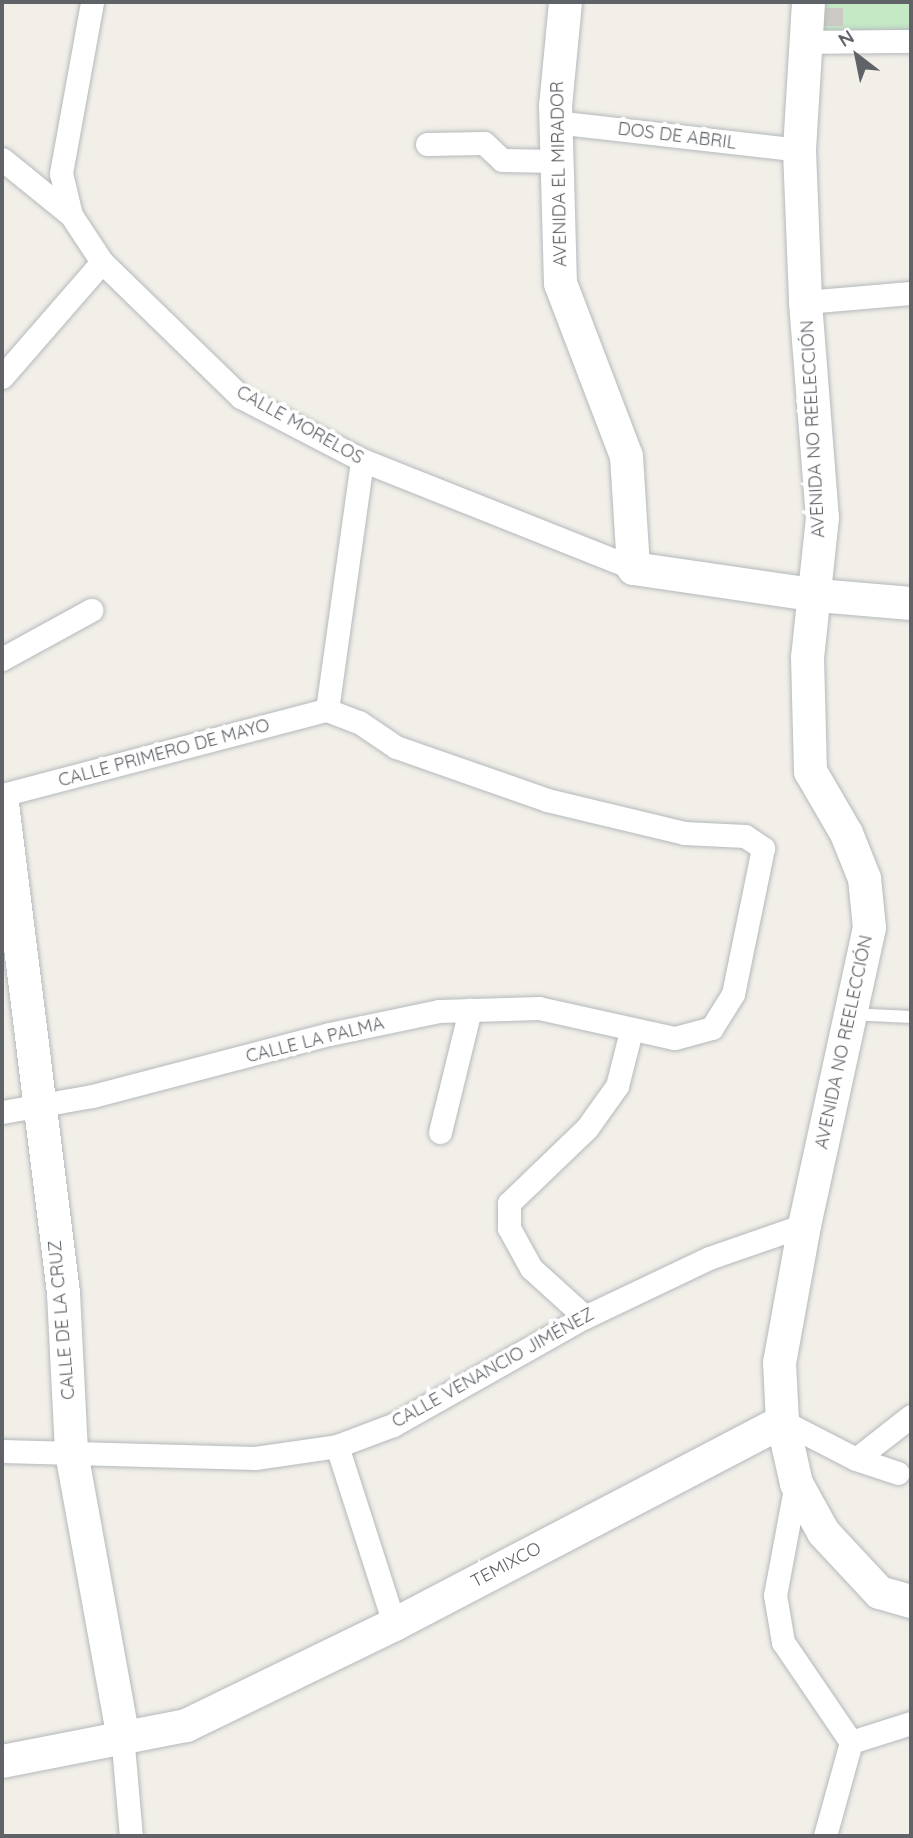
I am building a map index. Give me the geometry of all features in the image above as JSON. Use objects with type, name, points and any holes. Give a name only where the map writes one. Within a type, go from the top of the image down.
[{"type":"main road","name":"AVENIDA EL MIRADOR","points":[[565,2],[555,122],[560,282],[626,456],[633,568]]},
{"type":"main road","name":"AVENIDA NO REELECCIÓN","points":[[782,1422],[779,1362],[804,1225],[869,927],[864,878],[846,833],[810,771],[807,657],[817,595],[822,517],[805,302],[799,150],[808,2]]},
{"type":"main road","points":[[633,568],[817,595],[911,603]]},
{"type":"main road","name":"CALLE DE LA CRUZ","points":[[2,803],[63,1293],[71,1452],[122,1734]]},
{"type":"main road","points":[[782,1422],[796,1483],[823,1532],[879,1592],[911,1601]]},
{"type":"main road","name":"TEMIXCO","points":[[2,1761],[122,1734],[186,1725],[394,1624],[782,1422]]},
{"type":"street","points":[[71,215],[61,173],[92,2]]},
{"type":"street","points":[[807,41],[911,41]]},
{"type":"street","name":"DOS DE ABRIL","points":[[555,122],[799,150]]},
{"type":"street","points":[[427,144],[484,143],[502,160],[556,161]]},
{"type":"street","name":"CALLE MORELOS","points":[[2,159],[71,215],[102,262],[241,397],[362,460],[633,568]]},
{"type":"street","points":[[2,377],[102,262]]},
{"type":"street","points":[[805,302],[911,293]]},
{"type":"street","points":[[327,710],[362,460]]},
{"type":"street","points":[[2,659],[91,610]]},
{"type":"street","name":"CALLE PRIMERO DE MAYO","points":[[2,795],[327,710]]},
{"type":"street","name":"CALLE LA PALMA","points":[[2,1112],[38,1106],[329,1034],[439,1011],[538,1008],[631,1031],[674,1038],[712,1028],[733,994],[763,848],[745,836],[684,833],[547,800],[396,747],[359,722],[327,710]]},
{"type":"street","points":[[440,1132],[470,1010]]},
{"type":"street","points":[[585,1317],[531,1268],[509,1228],[509,1203],[587,1128],[617,1086],[631,1031]]},
{"type":"street","name":"CALLE VENANCIO JIMÉNEZ","points":[[2,1451],[255,1458],[337,1446],[393,1425],[585,1317],[709,1258],[804,1225]]},
{"type":"street","points":[[856,1458],[911,1416]]},
{"type":"street","points":[[782,1422],[856,1458],[898,1473]]},
{"type":"street","points":[[337,1446],[394,1624]]},
{"type":"street","points":[[796,1483],[775,1595],[783,1642],[851,1742],[825,1836]]},
{"type":"street","points":[[851,1742],[911,1723]]},
{"type":"street","name":"CALLE DE LA CRUZ","points":[[122,1734],[131,1836]]},
{"type":"lane","points":[[850,1014],[911,1017]]},
{"type":"green space","points":[[808,2],[911,2],[911,42],[808,42]]},
{"type":"building","points":[[824,8],[843,8],[843,26],[824,26]]}]
